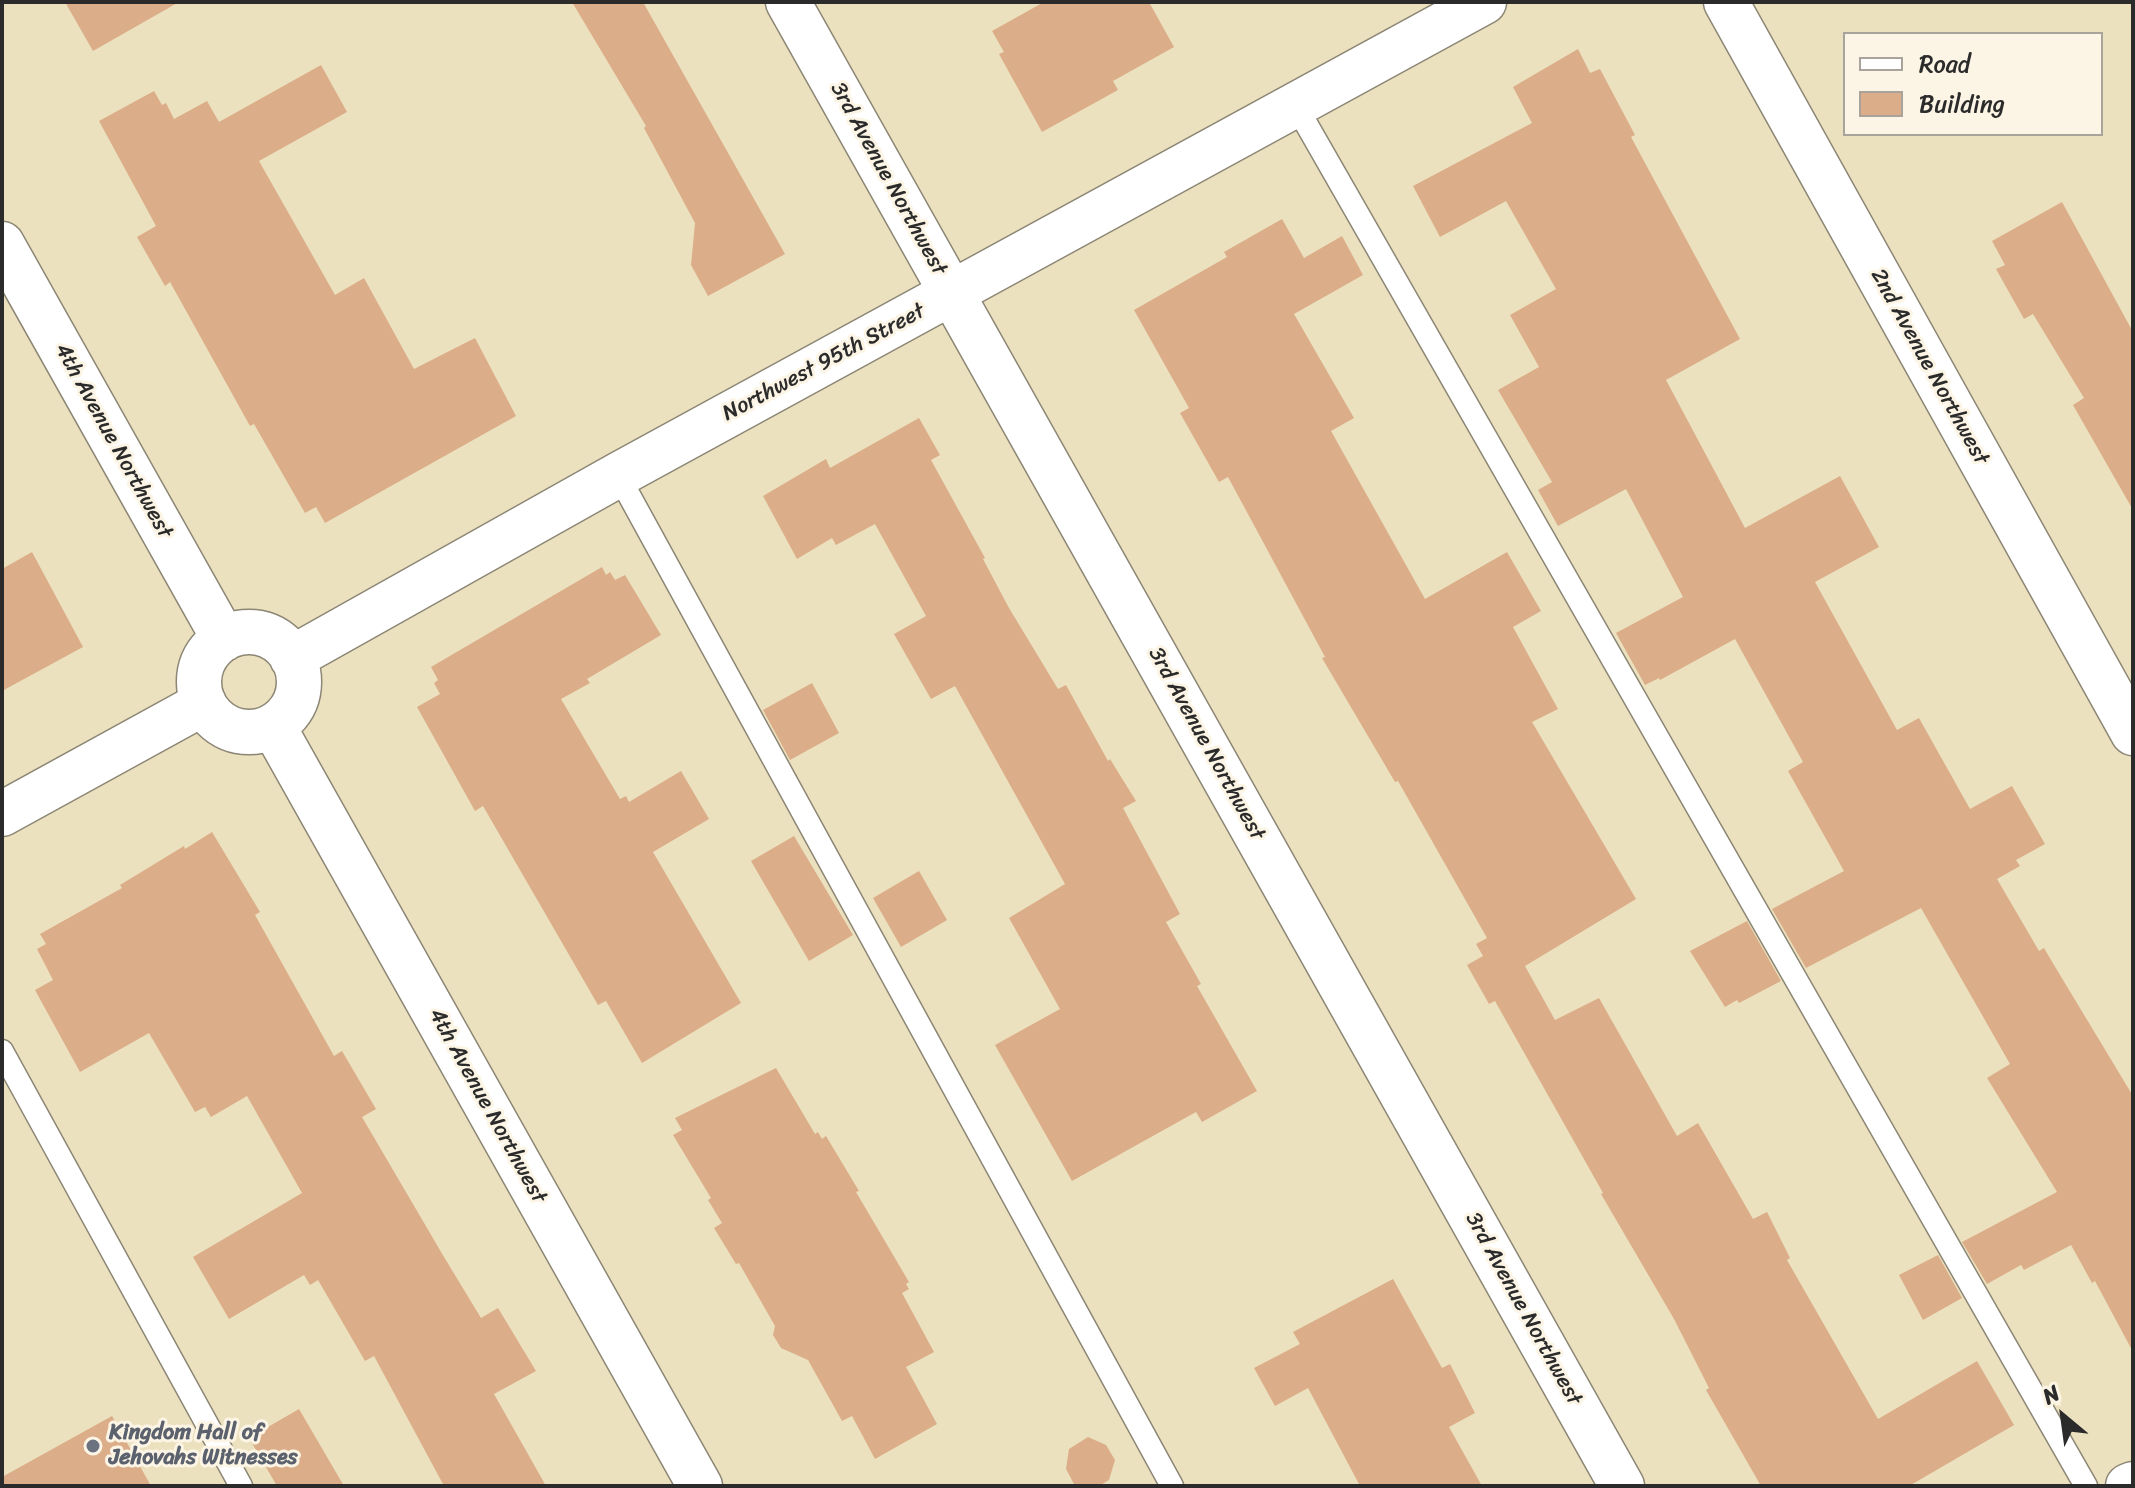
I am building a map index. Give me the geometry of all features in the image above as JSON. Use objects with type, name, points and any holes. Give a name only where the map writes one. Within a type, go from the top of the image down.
[{"type":"street","name":"3rd Avenue Northwest","points":[[788,2],[1622,1486]]},
{"type":"street","name":"Northwest 95th Street","points":[[292,658],[618,475],[1484,2]]},
{"type":"street","name":"2nd Avenue Northwest","points":[[1726,2],[2133,733]]},
{"type":"street","name":"4th Avenue Northwest","points":[[2,244],[224,639]]},
{"type":"street","points":[[241,633],[258,633],[274,639],[292,658],[299,681],[296,698],[289,713],[273,726],[247,733],[232,729],[218,721],[204,703],[199,680],[202,665],[211,650],[224,639],[241,633]]},
{"type":"street","points":[[2,814],[204,703]]},
{"type":"street","name":"4th Avenue Northwest","points":[[273,726],[700,1486]]},
{"type":"lane","points":[[1296,106],[2086,1486]]},
{"type":"lane","points":[[618,475],[1172,1486]]},
{"type":"lane","points":[[2,1051],[241,1486]]},
{"type":"building","points":[[65,2],[179,2],[93,51]]},
{"type":"building","points":[[572,2],[643,2],[785,254],[708,296],[691,265],[695,223],[644,128],[646,126]]},
{"type":"building","points":[[1044,2],[1149,2],[1174,47],[1113,81],[1118,90],[1042,132],[999,54],[1004,52],[992,31]]},
{"type":"building","points":[[1578,49],[1590,73],[1600,69],[1635,135],[1631,137],[1740,339],[1666,380],[1745,528],[1840,476],[1879,547],[1815,582],[1897,730],[1919,718],[1970,809],[2012,786],[2045,844],[2016,860],[2020,866],[1997,879],[2039,951],[2044,948],[2133,1096],[2133,1352],[2095,1281],[2092,1283],[2071,1245],[2024,1270],[2021,1265],[1987,1284],[1962,1242],[2057,1192],[1987,1078],[2010,1064],[1921,908],[1806,968],[1772,909],[1844,871],[1788,771],[1803,762],[1735,639],[1645,685],[1616,633],[1683,597],[1626,489],[1558,526],[1538,490],[1552,482],[1498,390],[1539,367],[1510,315],[1556,289],[1506,201],[1440,237],[1413,186],[1532,123],[1513,87]]},
{"type":"building","points":[[321,65],[347,112],[259,161],[335,295],[364,278],[414,369],[475,338],[516,416],[325,523],[316,507],[305,513],[254,424],[250,426],[170,282],[165,286],[137,237],[156,226],[99,121],[154,91],[162,105],[166,103],[174,119],[207,101],[219,122]]},
{"type":"building","points":[[2062,202],[2133,332],[2133,510],[2073,405],[2084,398],[2033,314],[2024,319],[1996,269],[2005,265],[1992,241]]},
{"type":"building","points":[[1282,219],[1304,258],[1342,236],[1363,275],[1294,314],[1354,418],[1331,431],[1425,599],[1507,552],[1541,611],[1513,627],[1558,709],[1532,722],[1636,899],[1525,966],[1555,1020],[1599,998],[1677,1136],[1698,1123],[1753,1219],[1767,1212],[1790,1258],[1787,1260],[1878,1419],[1977,1361],[2014,1425],[1909,1486],[1761,1486],[1706,1390],[1709,1388],[1674,1319],[1495,1001],[1489,1004],[1467,965],[1483,956],[1476,944],[1487,938],[1398,781],[1395,782],[1322,658],[1325,657],[1228,477],[1219,482],[1180,413],[1189,408],[1134,310],[1227,257],[1224,252]]},
{"type":"building","points":[[919,418],[940,455],[931,460],[1009,608],[1058,689],[1066,685],[1108,761],[1110,759],[1136,801],[1123,808],[1180,914],[1166,922],[1201,984],[1197,986],[1257,1091],[1202,1122],[1196,1112],[1072,1181],[995,1045],[1060,1009],[1009,918],[1065,884],[955,686],[931,699],[894,634],[926,616],[875,524],[836,545],[832,538],[797,559],[763,496],[826,459],[830,468]]},
{"type":"building","points":[[32,552],[83,647],[2,691],[2,569]]},
{"type":"building","points":[[602,567],[606,575],[610,572],[615,580],[625,575],[661,635],[587,679],[590,683],[561,699],[620,799],[626,796],[629,802],[681,771],[709,819],[653,852],[741,1003],[642,1063],[606,1001],[598,1005],[483,806],[475,811],[417,707],[440,694],[434,683],[438,680],[431,667]]},
{"type":"building","points":[[812,683],[839,733],[790,760],[763,710]]},
{"type":"building","points":[[212,832],[260,912],[255,915],[334,1056],[342,1051],[376,1109],[362,1117],[444,1257],[481,1318],[498,1308],[536,1371],[494,1394],[546,1486],[444,1486],[374,1356],[365,1361],[318,1280],[310,1285],[304,1275],[229,1319],[193,1257],[302,1193],[247,1096],[211,1117],[205,1107],[195,1112],[149,1033],[80,1072],[35,990],[53,980],[37,949],[46,944],[40,934]]},
{"type":"building","points":[[794,836],[853,935],[809,961],[751,861]]},
{"type":"building","points":[[919,871],[947,920],[901,947],[873,898]]},
{"type":"building","points":[[1747,921],[1781,981],[1725,1007],[1690,951]]},
{"type":"building","points":[[776,1068],[815,1134],[818,1132],[822,1139],[826,1136],[859,1191],[856,1192],[909,1282],[906,1284],[909,1289],[902,1293],[934,1352],[906,1367],[937,1424],[875,1459],[852,1416],[842,1421],[808,1360],[781,1348],[773,1335],[775,1326],[739,1263],[736,1264],[714,1228],[722,1223],[708,1200],[711,1198],[673,1135],[682,1130],[675,1118]]},
{"type":"building","points":[[1938,1255],[1962,1298],[1923,1320],[1899,1275]]},
{"type":"building","points":[[1393,1279],[1442,1368],[1450,1364],[1475,1413],[1449,1427],[1482,1486],[1360,1486],[1308,1388],[1275,1406],[1254,1368],[1300,1344],[1293,1332]]},
{"type":"building","points":[[299,1409],[344,1486],[277,1486],[249,1438]]},
{"type":"building","name":"Kingdom Hall of Jehovahs Witnesses","points":[[112,1416],[151,1486],[2,1486],[2,1477]]},
{"type":"building","points":[[1088,1437],[1106,1445],[1115,1460],[1109,1480],[1099,1486],[1074,1484],[1066,1469],[1069,1449]]},
{"type":"place","name":"Kingdom Hall of Jehovahs Witnesses","points":[[93,1446]]}]
